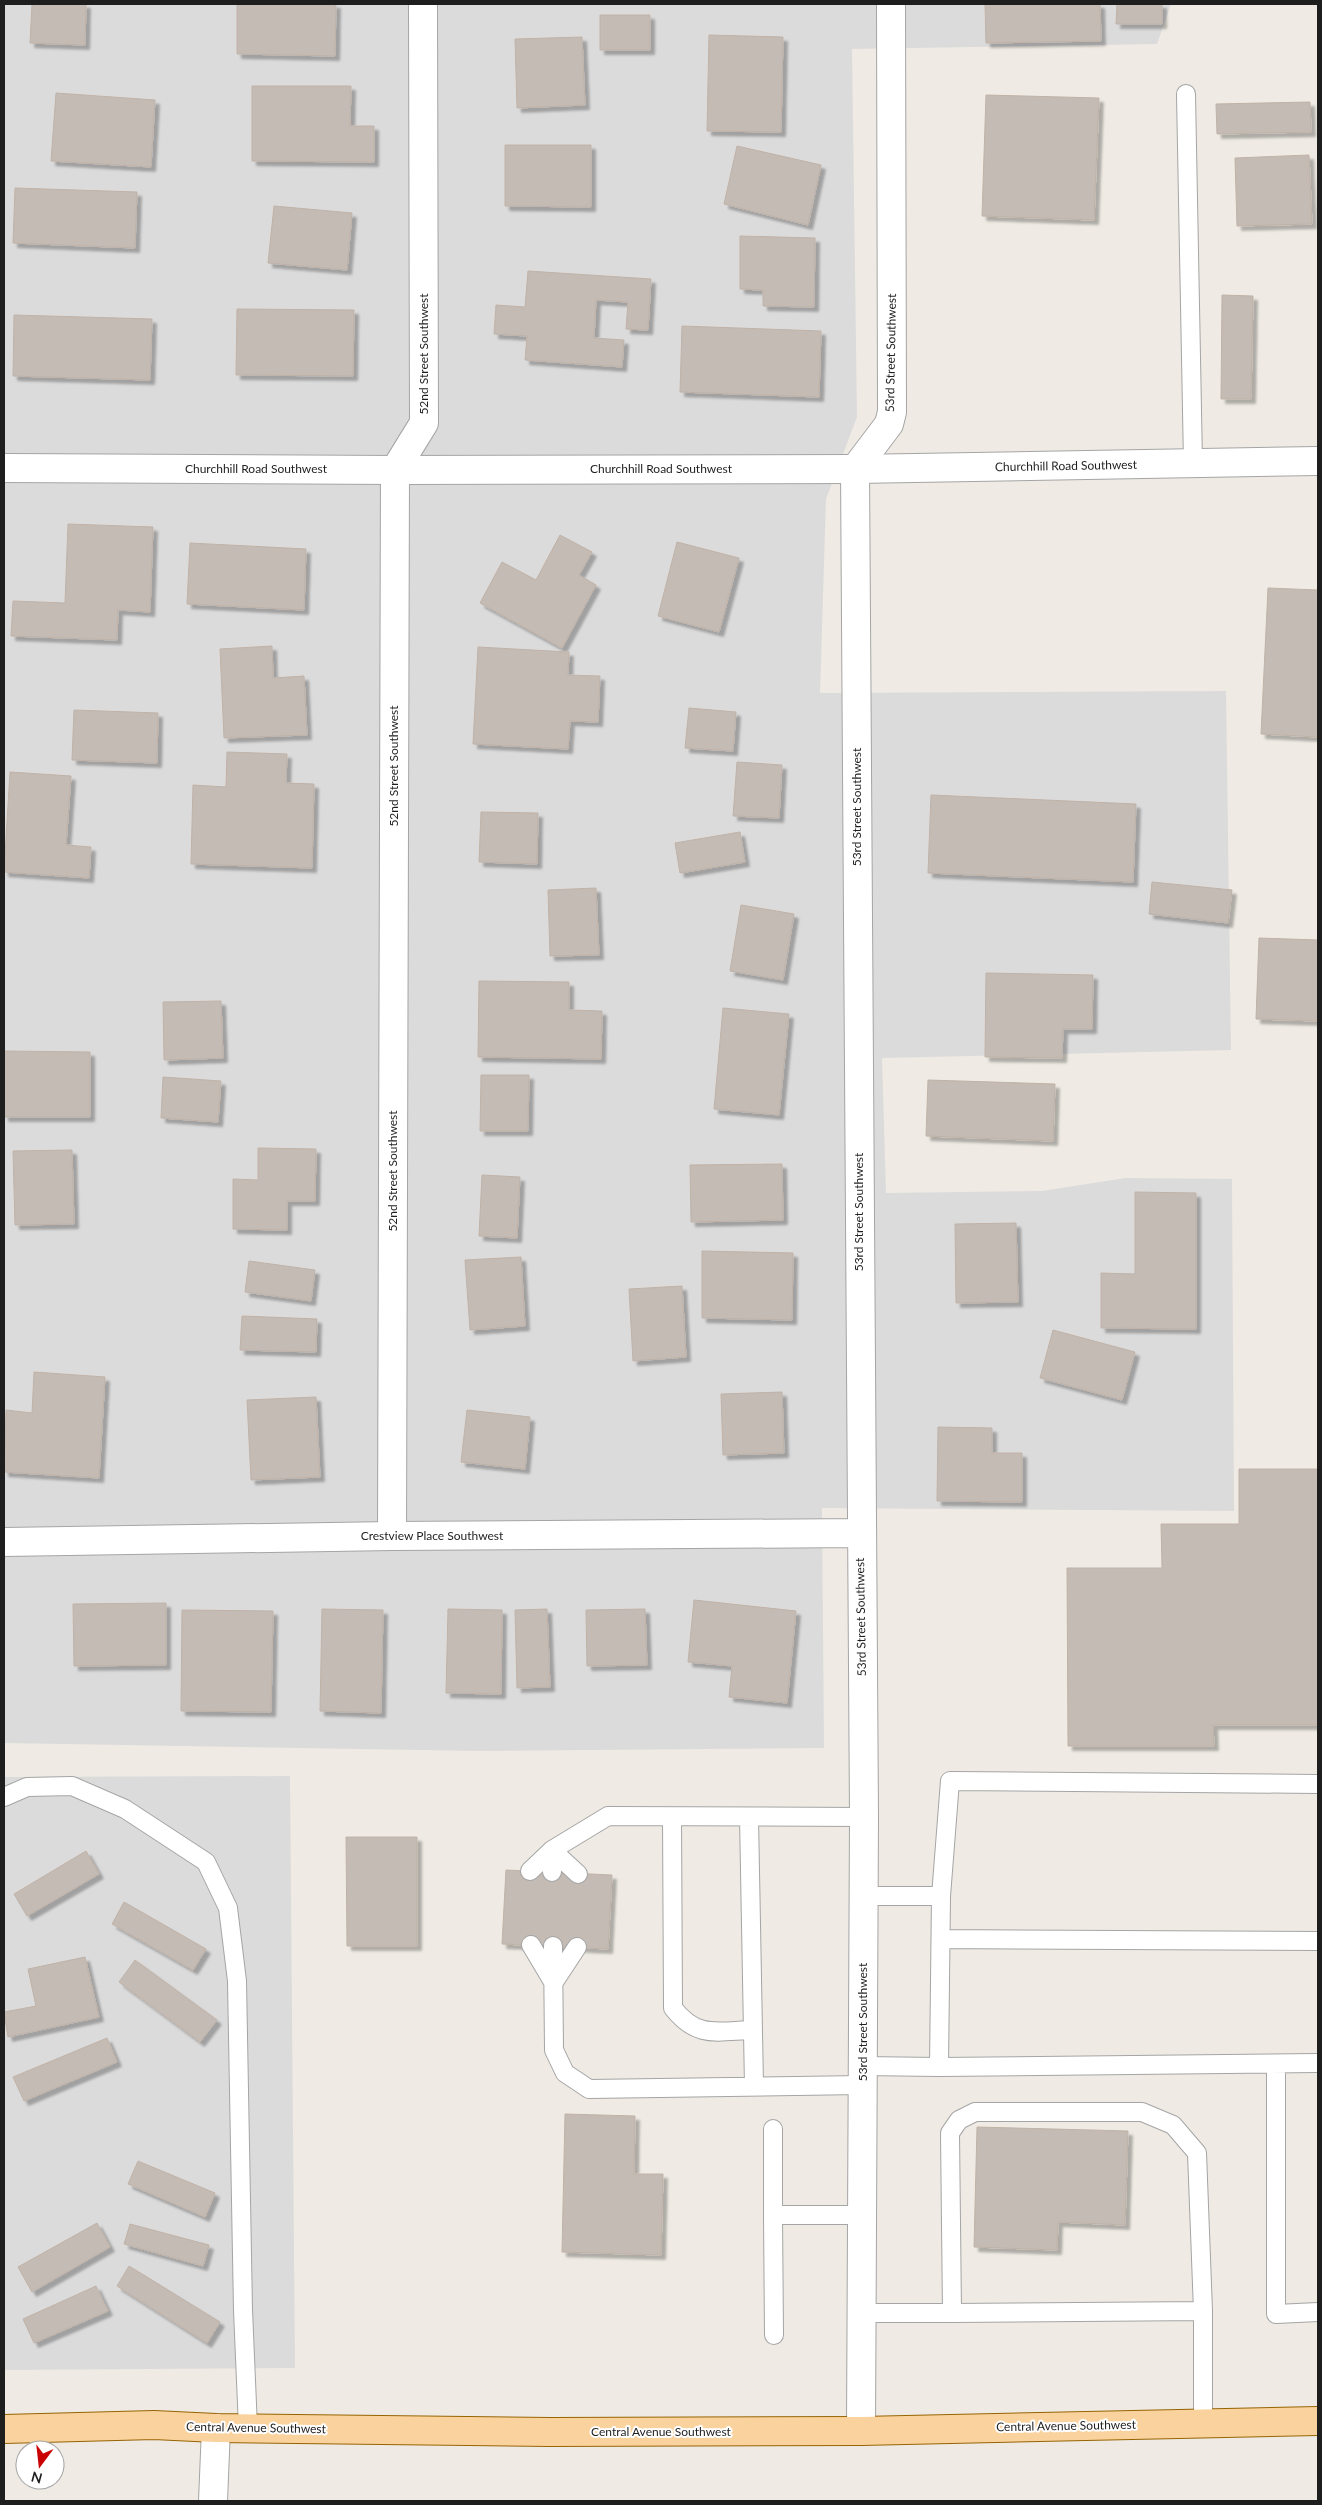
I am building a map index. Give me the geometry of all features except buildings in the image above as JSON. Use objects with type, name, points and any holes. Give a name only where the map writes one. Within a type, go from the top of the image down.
[{"type":"main road","name":"Central Avenue Southwest","points":[[4,2429],[154,2425],[216,2428],[550,2432],[861,2431],[1318,2421]]},
{"type":"street","name":"52nd Street Southwest","points":[[392,1536],[395,470],[424,423],[423,4]]},
{"type":"street","name":"53rd Street Southwest","points":[[861,2431],[864,1817],[860,1533],[855,469],[889,424],[892,412],[891,4]]},
{"type":"street","name":"Churchhill Road Southwest","points":[[4,468],[395,470],[855,469],[1318,462]]},
{"type":"street","name":"Crestview Place Southwest","points":[[4,1542],[392,1536],[860,1533]]},
{"type":"street","points":[[213,2501],[216,2428]]},
{"type":"lane","points":[[1186,94],[1193,463]]},
{"type":"lane","points":[[939,2067],[942,1939],[941,1896],[950,1781],[1318,1784]]},
{"type":"lane","points":[[4,1797],[27,1787],[72,1786],[125,1809],[206,1862],[228,1908],[237,1981],[243,2310],[248,2428]]},
{"type":"lane","points":[[530,1871],[552,1850],[608,1816],[864,1817]]},
{"type":"lane","points":[[672,1817],[673,2008],[683,2022],[700,2031],[753,2030]]},
{"type":"lane","points":[[749,1817],[754,2086]]},
{"type":"lane","points":[[552,1850],[552,1872]]},
{"type":"lane","points":[[552,1850],[578,1874]]},
{"type":"lane","points":[[864,1896],[941,1896]]},
{"type":"lane","points":[[942,1939],[1318,1941]]},
{"type":"lane","points":[[531,1945],[554,1982]]},
{"type":"lane","points":[[553,1946],[554,2050],[565,2073],[589,2088],[754,2086],[939,2067],[1318,2063]]},
{"type":"lane","points":[[554,1982],[577,1947]]},
{"type":"lane","points":[[1276,2064],[1276,2314],[1318,2312]]},
{"type":"lane","points":[[952,2313],[950,2133],[959,2120],[975,2112],[1142,2112],[1173,2124],[1197,2153],[1203,2312],[1203,2423]]},
{"type":"lane","points":[[773,2129],[774,2334]]},
{"type":"lane","points":[[773,2214],[862,2216]]},
{"type":"lane","points":[[861,2313],[1203,2312]]},
{"type":"shaded area","points":[[4,4],[1171,4],[1157,44],[852,49],[857,417],[826,499],[820,693],[1226,691],[1231,1050],[882,1058],[886,1193],[1042,1191],[1125,1178],[1232,1179],[1234,1511],[822,1508],[824,1748],[479,1751],[4,1743]]},
{"type":"shaded area","points":[[290,1776],[295,2368],[4,2370],[4,1777]]}]
